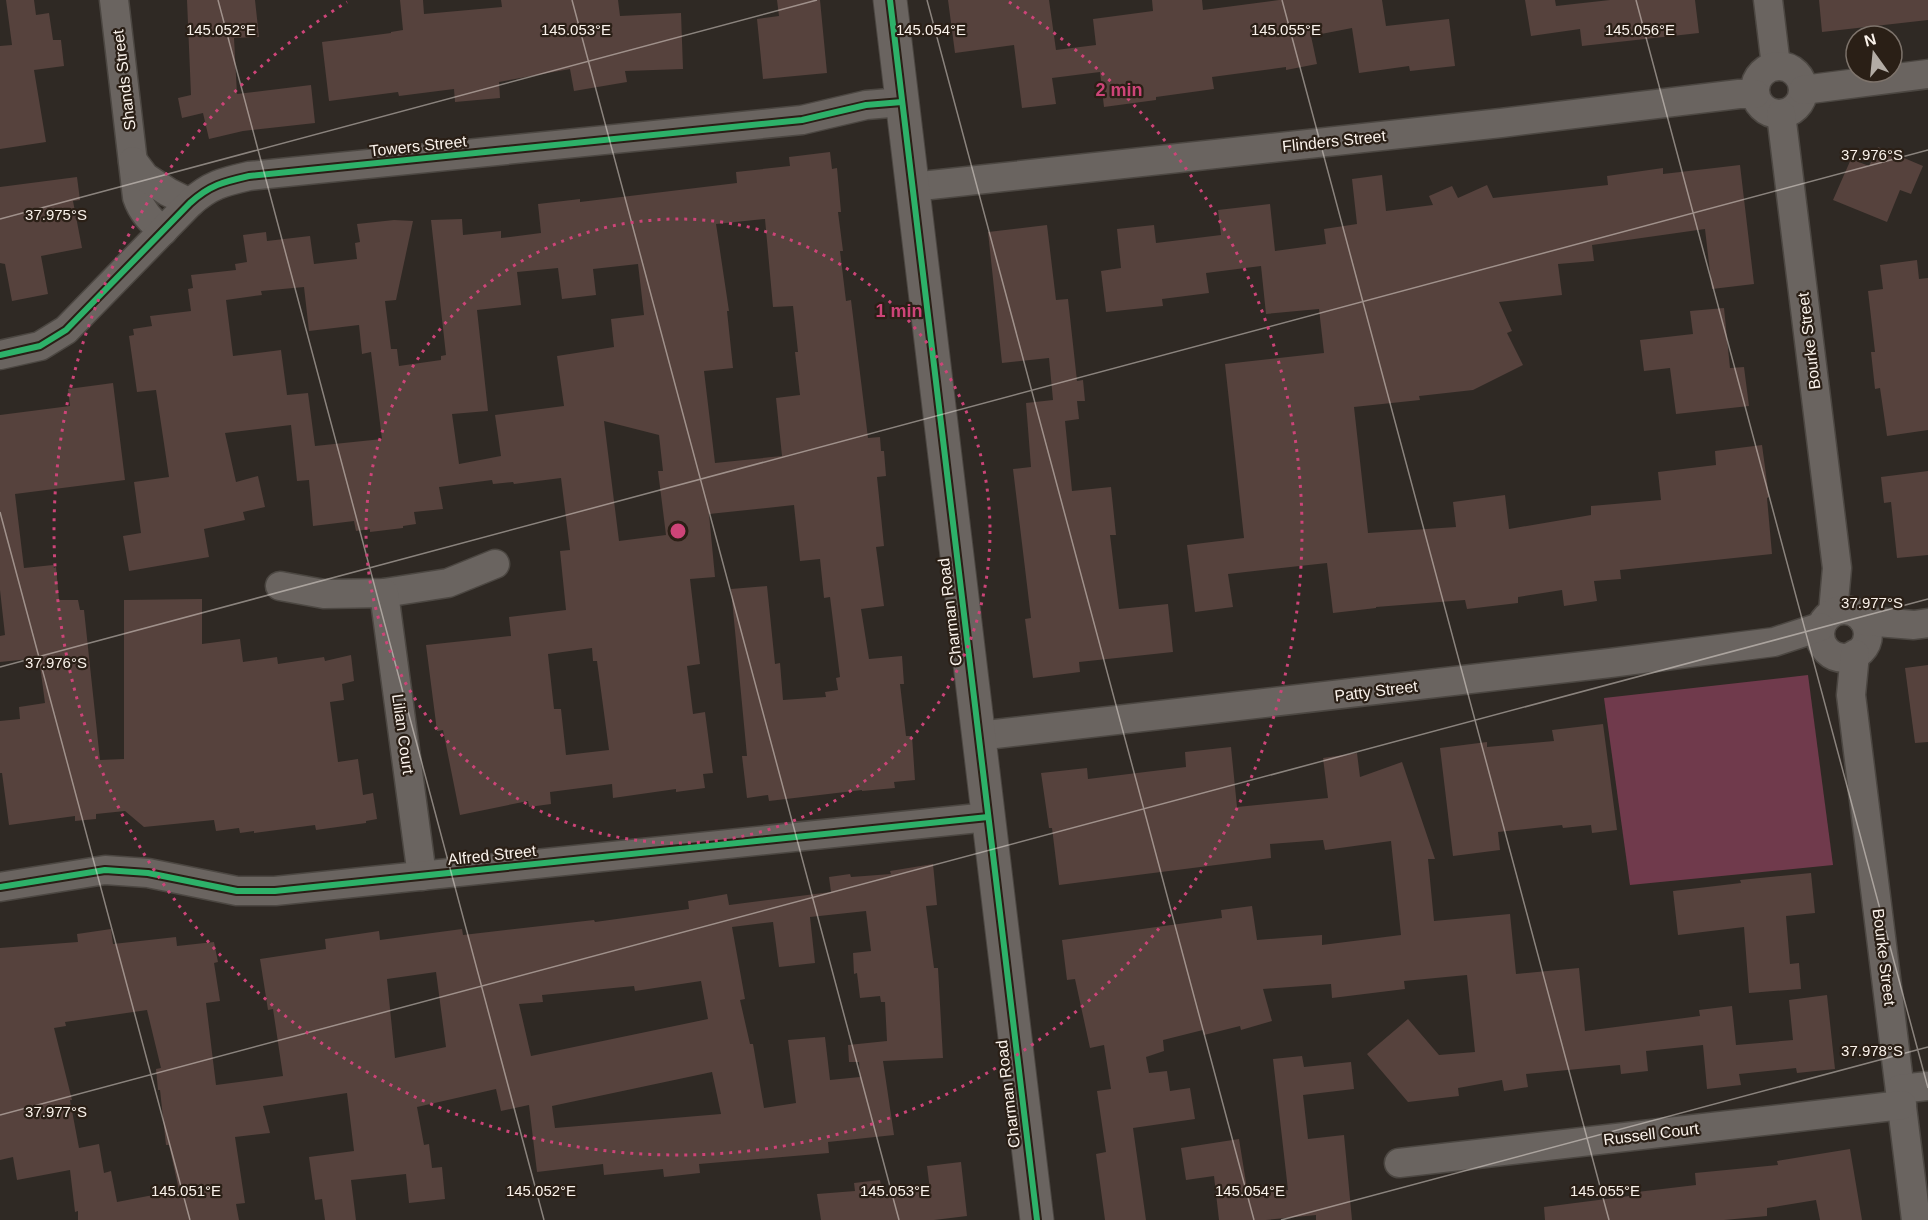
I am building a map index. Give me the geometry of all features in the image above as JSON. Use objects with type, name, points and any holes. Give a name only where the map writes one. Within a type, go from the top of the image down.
[{"type":"main road","name":"Charman Road","points":[[890,0],[1037,1220]]},
{"type":"street","name":"Shands Street","points":[[114,0],[137,197],[149,219],[163,231]]},
{"type":"street","points":[[1768,0],[1776,66]]},
{"type":"street","points":[[1776,66],[1791,69],[1798,75],[1803,90],[1802,97],[1794,108],[1781,114],[1767,111],[1761,106],[1755,94],[1755,86],[1762,73],[1776,66]]},
{"type":"street","points":[[1803,90],[1928,74]]},
{"type":"street","name":"Flinders Street","points":[[912,186],[1453,129],[1739,94],[1755,94]]},
{"type":"street","name":"Towers Street","points":[[0,355],[40,346],[66,330],[190,203],[212,186],[249,176],[802,120],[866,105],[903,110]]},
{"type":"street","name":"Bourke Street","points":[[1781,114],[1916,1220]]},
{"type":"street","points":[[133,161],[145,177],[190,203]]},
{"type":"street","points":[[280,586],[324,594],[384,593],[448,583],[495,564]]},
{"type":"street","name":"Lilian Court","points":[[384,593],[422,876]]},
{"type":"street","name":"Patty Street","points":[[978,736],[1440,684],[1921,624]]},
{"type":"street","name":"Alfred Street","points":[[0,887],[105,870],[148,873],[237,891],[275,891],[988,817]]},
{"type":"street","name":"Russell Court","points":[[1399,1163],[1901,1097],[1928,1086]]},
{"type":"shaded area","points":[[1808,675],[1833,865],[1630,885],[1604,698]]},
{"type":"building","points":[[6,0],[34,0],[36,15],[49,13],[53,40],[61,40],[64,66],[34,70],[46,142],[0,149],[0,46],[12,45]]},
{"type":"building","points":[[187,0],[255,0],[259,37],[234,38],[237,94],[311,85],[315,123],[243,131],[209,139],[203,113],[182,118],[178,98],[191,95]]},
{"type":"building","points":[[400,0],[423,0],[424,14],[502,7],[501,0],[618,0],[620,16],[681,13],[683,69],[625,71],[627,82],[574,91],[570,69],[499,82],[500,98],[455,102],[454,89],[399,96],[398,92],[329,101],[322,42],[403,30]]},
{"type":"building","points":[[777,0],[820,0],[827,73],[763,79],[757,19],[779,16]]},
{"type":"building","points":[[948,0],[1049,0],[1056,50],[1096,45],[1093,19],[1153,11],[1152,0],[1202,0],[1203,10],[1279,0],[1382,0],[1386,26],[1449,19],[1455,66],[1410,71],[1409,66],[1359,73],[1352,28],[1311,36],[1317,64],[1286,70],[1286,67],[1212,77],[1214,89],[1104,107],[1100,72],[1052,78],[1056,104],[1022,108],[1014,45],[955,53]]},
{"type":"building","points":[[1525,0],[1555,0],[1556,6],[1610,0],[1695,0],[1699,33],[1582,46],[1580,29],[1531,36]]},
{"type":"building","points":[[1819,0],[1928,0],[1928,20],[1893,24],[1844,24],[1844,30],[1822,32]]},
{"type":"building","points":[[1878,147],[1923,166],[1911,194],[1900,190],[1887,222],[1833,200],[1851,159],[1869,166]]},
{"type":"building","points":[[830,152],[832,169],[837,168],[841,212],[838,212],[843,251],[840,251],[846,301],[851,300],[868,438],[880,437],[881,451],[884,451],[886,476],[877,477],[884,546],[876,547],[884,606],[861,609],[869,659],[902,656],[904,684],[900,684],[906,736],[912,736],[915,780],[894,782],[895,788],[769,801],[768,795],[747,798],[742,756],[747,756],[731,589],[767,586],[775,664],[780,663],[783,700],[826,697],[825,692],[838,690],[836,678],[840,677],[830,597],[824,598],[820,559],[800,561],[794,505],[709,514],[715,577],[690,579],[700,664],[687,666],[693,714],[705,712],[713,773],[703,774],[705,788],[676,792],[676,789],[613,798],[612,784],[550,792],[551,804],[529,807],[528,801],[460,815],[443,730],[437,731],[426,645],[511,636],[509,617],[566,610],[560,551],[570,550],[561,478],[514,484],[513,482],[493,484],[492,480],[439,487],[443,509],[414,512],[416,524],[403,526],[403,528],[370,532],[370,529],[356,531],[354,521],[313,526],[309,480],[297,481],[291,425],[225,433],[236,482],[258,476],[265,507],[243,512],[245,520],[204,529],[209,557],[129,571],[123,536],[141,533],[134,482],[169,477],[156,390],[137,392],[129,336],[134,335],[133,329],[152,326],[150,316],[191,311],[188,289],[193,288],[191,275],[236,270],[235,264],[247,262],[243,235],[266,232],[267,241],[310,236],[314,264],[357,259],[355,243],[360,242],[357,224],[394,220],[413,221],[396,300],[385,301],[391,349],[397,349],[399,366],[441,360],[441,356],[446,355],[431,220],[462,219],[463,235],[501,231],[501,238],[541,233],[538,204],[580,199],[580,202],[737,183],[736,172],[790,166],[789,157]],"holes":[[[765,219],[773,307],[793,306],[800,395],[776,398],[782,456],[715,463],[704,371],[733,368],[727,311],[729,311],[716,224]],[[638,264],[644,315],[611,319],[614,347],[557,356],[564,406],[495,415],[501,456],[459,464],[452,414],[488,411],[477,310],[521,305],[517,272],[558,268],[562,299],[596,295],[593,269]],[[304,287],[309,331],[359,325],[362,354],[371,352],[382,439],[315,446],[308,393],[287,395],[281,350],[233,356],[226,300],[262,295],[261,291]],[[604,421],[659,435],[663,471],[658,471],[666,535],[619,541]],[[592,648],[593,661],[597,661],[609,750],[566,755],[561,709],[554,709],[548,654]]]},
{"type":"building","points":[[1740,165],[1754,284],[1712,289],[1705,229],[1592,245],[1594,261],[1558,264],[1562,295],[1499,302],[1512,331],[1507,333],[1523,365],[1473,390],[1419,396],[1420,400],[1354,407],[1368,533],[1456,527],[1453,502],[1505,495],[1509,529],[1591,515],[1591,506],[1661,500],[1658,472],[1716,465],[1715,451],[1762,445],[1769,497],[1767,498],[1772,554],[1620,570],[1621,579],[1594,581],[1597,601],[1564,606],[1562,590],[1518,597],[1518,603],[1467,609],[1465,600],[1333,613],[1327,563],[1228,574],[1233,607],[1195,612],[1187,545],[1244,538],[1225,364],[1324,353],[1319,309],[1266,314],[1261,266],[1206,273],[1209,293],[1162,299],[1163,306],[1106,312],[1101,271],[1121,268],[1117,229],[1154,225],[1156,243],[1221,235],[1218,210],[1270,204],[1275,251],[1326,244],[1324,229],[1357,224],[1352,179],[1382,175],[1386,211],[1433,205],[1429,196],[1452,186],[1458,198],[1487,185],[1493,198],[1608,185],[1607,176],[1663,168],[1663,174]]},
{"type":"building","points":[[77,177],[80,200],[73,201],[82,248],[41,256],[48,294],[12,301],[5,264],[0,263],[0,187]]},
{"type":"building","points":[[1047,225],[1056,300],[1068,299],[1077,381],[1083,380],[1085,401],[1077,401],[1079,419],[1065,421],[1072,491],[1111,487],[1116,535],[1110,535],[1119,609],[1168,604],[1173,652],[1079,662],[1080,672],[1033,678],[1025,619],[1031,618],[1013,469],[1031,467],[1026,403],[1053,400],[1049,358],[1002,363],[988,232]]},
{"type":"building","points":[[1917,260],[1919,279],[1928,278],[1928,430],[1887,436],[1880,388],[1875,389],[1871,352],[1875,352],[1868,291],[1883,289],[1880,265]]},
{"type":"building","points":[[1724,308],[1730,368],[1744,367],[1749,406],[1676,414],[1670,368],[1644,371],[1640,340],[1693,334],[1690,311]]},
{"type":"building","points":[[113,383],[125,480],[15,494],[24,568],[53,565],[54,568],[56,567],[59,600],[78,600],[80,610],[84,610],[100,760],[124,759],[124,600],[202,599],[202,644],[240,639],[243,662],[277,657],[278,664],[324,657],[325,661],[351,655],[354,681],[342,684],[344,700],[330,702],[338,762],[358,759],[363,795],[373,793],[377,819],[366,821],[366,823],[316,830],[315,825],[240,833],[239,828],[216,831],[214,820],[144,827],[125,811],[96,814],[96,819],[75,821],[75,816],[9,825],[2,773],[0,773],[0,721],[20,719],[19,707],[45,703],[39,658],[0,662],[0,636],[5,635],[0,590],[0,415],[70,406],[68,389]]},
{"type":"building","points":[[1928,471],[1928,555],[1897,558],[1891,502],[1884,503],[1881,477]]},
{"type":"building","points":[[1928,665],[1928,742],[1915,743],[1905,668]]},
{"type":"building","points":[[1603,724],[1617,830],[1592,833],[1591,825],[1563,828],[1562,825],[1498,832],[1500,850],[1453,856],[1440,748],[1487,742],[1487,747],[1554,741],[1552,730]]},
{"type":"building","points":[[1231,747],[1237,807],[1328,798],[1323,758],[1357,753],[1360,777],[1402,762],[1435,859],[1428,859],[1434,921],[1510,914],[1516,974],[1579,968],[1585,1031],[1700,1016],[1699,1010],[1732,1006],[1736,1045],[1793,1040],[1789,1000],[1827,995],[1835,1069],[1797,1073],[1796,1068],[1739,1074],[1741,1085],[1707,1089],[1703,1045],[1646,1051],[1648,1071],[1621,1074],[1620,1065],[1526,1074],[1528,1087],[1504,1091],[1502,1080],[1458,1088],[1459,1096],[1408,1102],[1367,1054],[1408,1019],[1439,1055],[1475,1052],[1467,975],[1404,981],[1405,989],[1332,998],[1331,984],[1263,989],[1272,1021],[1241,1030],[1240,1026],[1204,1035],[1203,1030],[1163,1040],[1164,1051],[1146,1057],[1149,1073],[1167,1071],[1170,1091],[1190,1088],[1195,1119],[1133,1128],[1146,1220],[1105,1220],[1096,1154],[1106,1152],[1097,1091],[1111,1089],[1104,1045],[1090,1048],[1075,979],[1067,980],[1062,940],[1222,918],[1221,910],[1252,906],[1257,940],[1322,935],[1322,945],[1401,935],[1391,841],[1325,850],[1323,840],[1270,844],[1271,858],[1059,885],[1052,828],[1049,828],[1041,773],[1087,768],[1088,779],[1186,767],[1185,752]]},
{"type":"building","points":[[933,864],[937,905],[926,906],[934,968],[938,968],[943,1058],[883,1061],[894,1135],[828,1142],[829,1153],[699,1164],[700,1173],[664,1177],[663,1169],[604,1175],[603,1164],[537,1172],[529,1105],[501,1111],[496,1089],[417,1107],[424,1145],[429,1144],[432,1168],[442,1167],[445,1199],[409,1203],[406,1174],[351,1180],[356,1220],[325,1220],[322,1199],[315,1200],[309,1157],[354,1151],[347,1093],[263,1106],[270,1133],[235,1137],[245,1203],[236,1204],[239,1220],[78,1220],[70,1170],[17,1180],[13,1157],[0,1160],[0,948],[78,942],[77,934],[111,929],[113,944],[176,937],[177,946],[214,942],[218,962],[214,963],[220,1001],[206,1003],[216,1085],[283,1076],[273,1009],[268,1010],[260,959],[326,949],[325,939],[379,931],[380,940],[462,929],[463,935],[594,920],[595,922],[689,909],[688,901],[727,894],[729,905],[831,892],[829,877],[850,874],[851,877],[891,874],[890,871]],"holes":[[[866,911],[871,951],[853,953],[854,974],[857,973],[860,998],[880,996],[881,1002],[885,1002],[887,1041],[848,1045],[849,1062],[859,1062],[860,1077],[830,1080],[825,1037],[788,1040],[796,1103],[764,1108],[753,1044],[750,1044],[740,1000],[745,999],[732,927],[773,922],[779,967],[815,963],[810,917]],[[436,972],[446,1047],[395,1058],[387,979]],[[701,981],[708,1019],[531,1056],[519,1004],[543,1002],[542,995],[634,986],[635,991]],[[147,1010],[161,1068],[156,1069],[166,1145],[169,1145],[179,1190],[117,1202],[111,1171],[104,1173],[99,1144],[79,1148],[70,1100],[72,1100],[54,1028],[66,1026],[65,1022]],[[712,1072],[721,1114],[555,1128],[552,1106]]]},
{"type":"building","points":[[1811,873],[1815,913],[1786,916],[1790,964],[1799,963],[1801,989],[1749,993],[1744,927],[1678,935],[1673,891],[1741,883],[1740,880]]},
{"type":"building","points":[[1302,1056],[1304,1067],[1351,1062],[1354,1089],[1303,1095],[1308,1139],[1344,1135],[1352,1220],[1316,1220],[1316,1215],[1266,1220],[1219,1220],[1214,1176],[1186,1180],[1181,1148],[1239,1139],[1248,1195],[1288,1190],[1273,1059]]},
{"type":"building","points":[[1850,1149],[1862,1220],[1820,1220],[1816,1200],[1767,1208],[1767,1216],[1724,1220],[1545,1220],[1544,1207],[1696,1185],[1695,1173],[1778,1165],[1777,1161]]},
{"type":"building","points":[[961,1162],[967,1216],[934,1220],[821,1220],[817,1194],[855,1191],[854,1183],[880,1180],[882,1193],[930,1190],[927,1166]]},
{"type":"cycle path","points":[[890,0],[1037,1220]]},
{"type":"cycle path","points":[[0,355],[40,346],[66,330],[190,203],[211,188],[232,180],[249,176],[802,120],[866,105],[902,102]]},
{"type":"cycle path","points":[[0,887],[105,870],[148,873],[237,891],[275,891],[988,817]]}]
